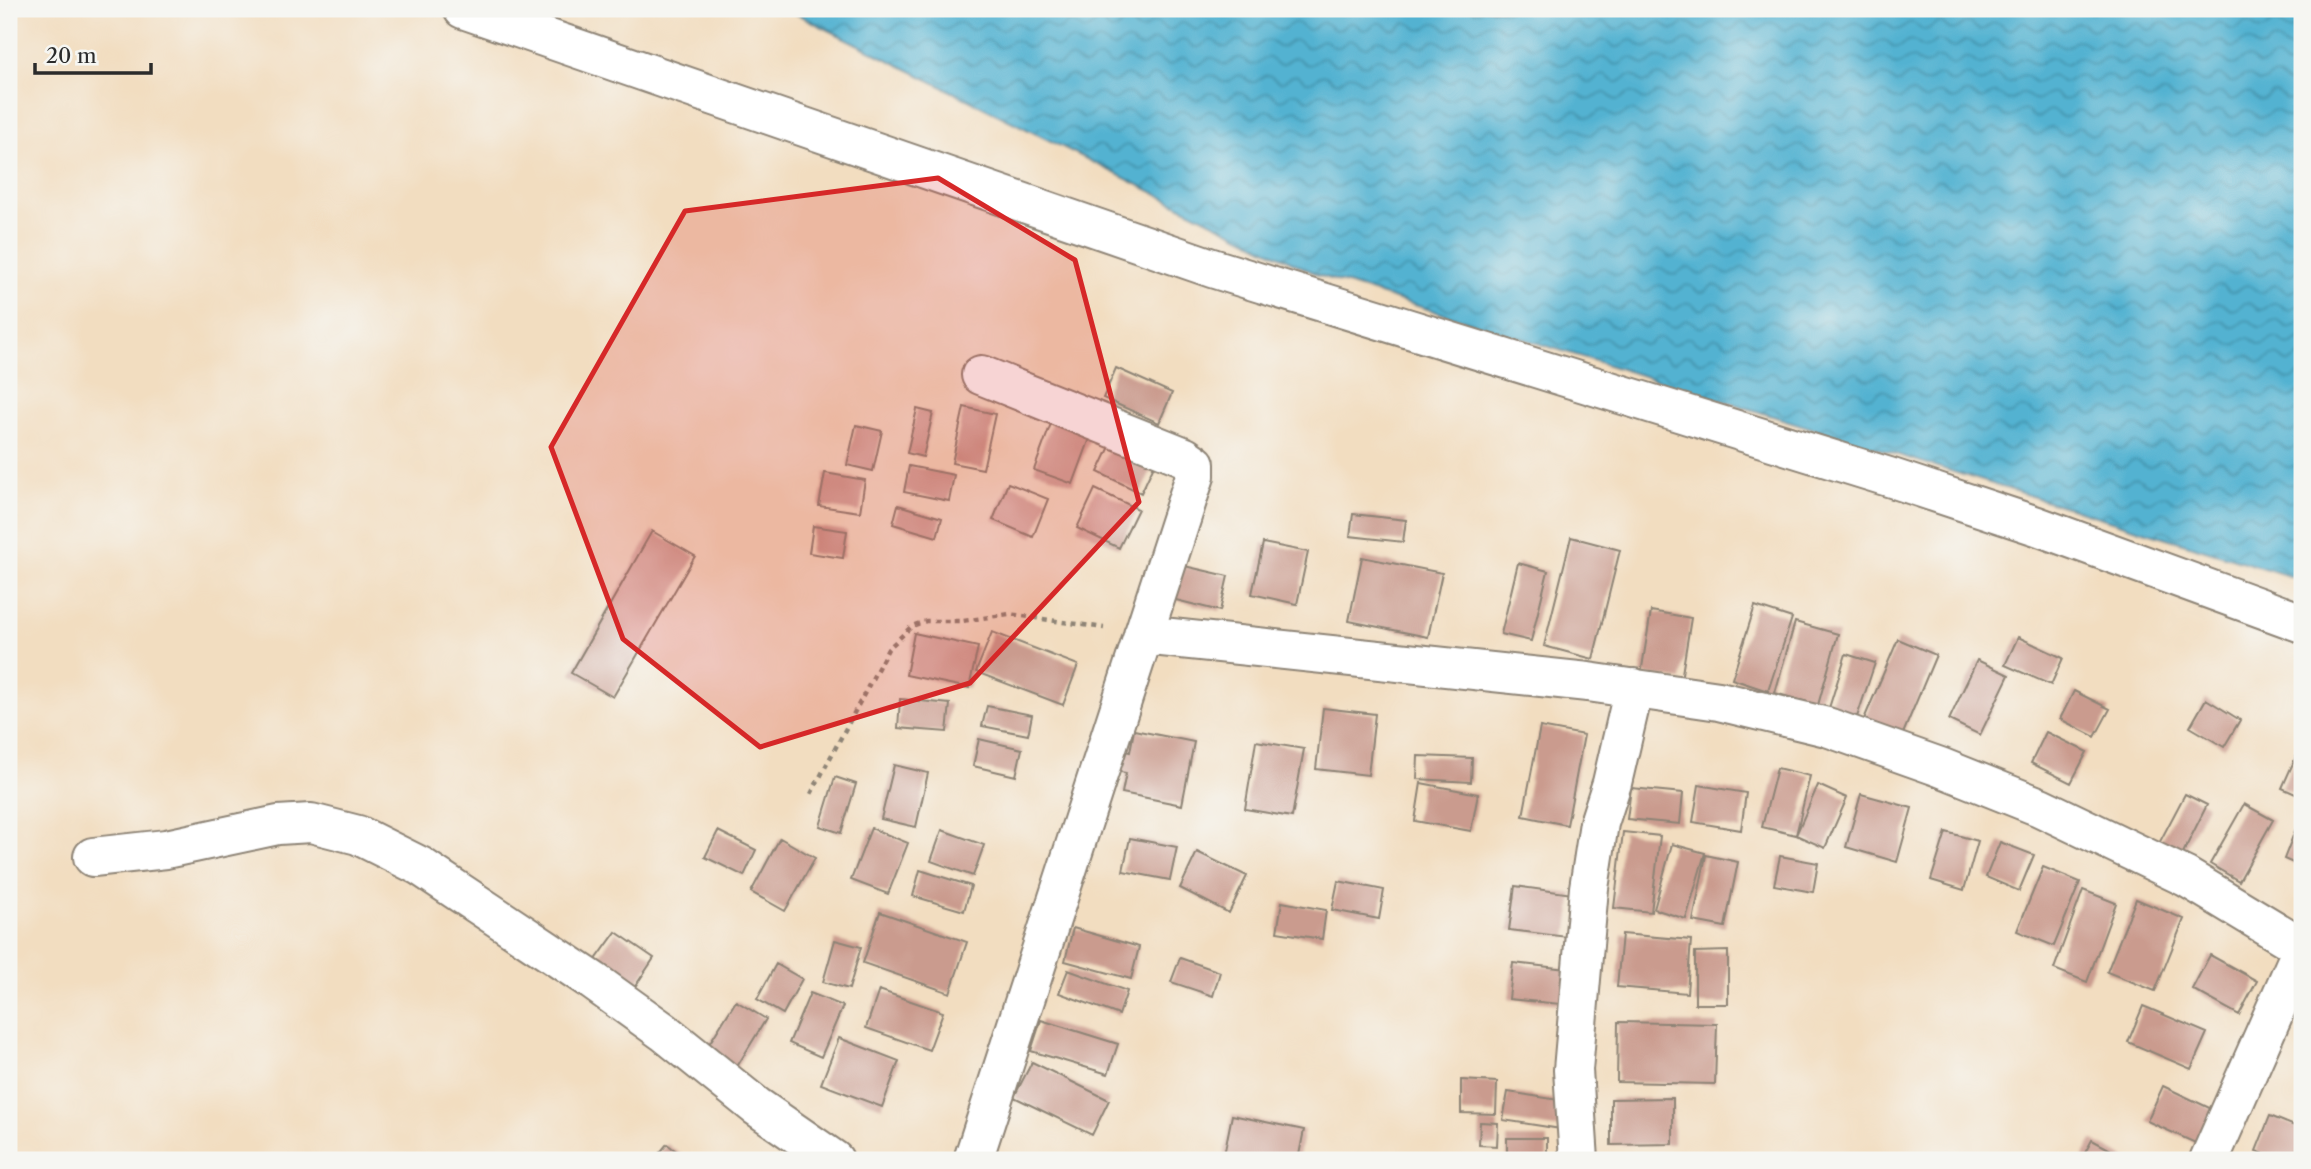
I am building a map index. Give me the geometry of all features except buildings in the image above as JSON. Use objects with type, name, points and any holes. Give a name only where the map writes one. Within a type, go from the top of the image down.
[{"type":"street","points":[[463,9],[1212,268],[1892,478],[2037,526],[2302,623]]},
{"type":"street","points":[[973,1160],[1195,476],[1195,464],[1185,457],[1112,425],[981,375]]},
{"type":"street","points":[[1143,635],[1634,688],[1719,701],[1827,727],[1940,767],[2040,807],[2186,877],[2302,948],[2209,1160]]},
{"type":"street","points":[[1579,1160],[1573,1070],[1589,888],[1600,823],[1634,688]]},
{"type":"street","points":[[93,857],[166,849],[278,825],[311,823],[358,835],[420,866],[593,981],[664,1032],[756,1106],[835,1160]]},
{"type":"path","points":[[811,794],[888,649],[912,626],[942,619],[963,621],[992,615],[1020,614],[1143,635]]},
{"type":"highlighted area","points":[[938,178],[1075,260],[1139,502],[970,683],[760,747],[623,639],[551,447],[685,211]]},
{"type":"water","points":[[787,9],[2302,9],[2302,580],[1318,275]]}]
